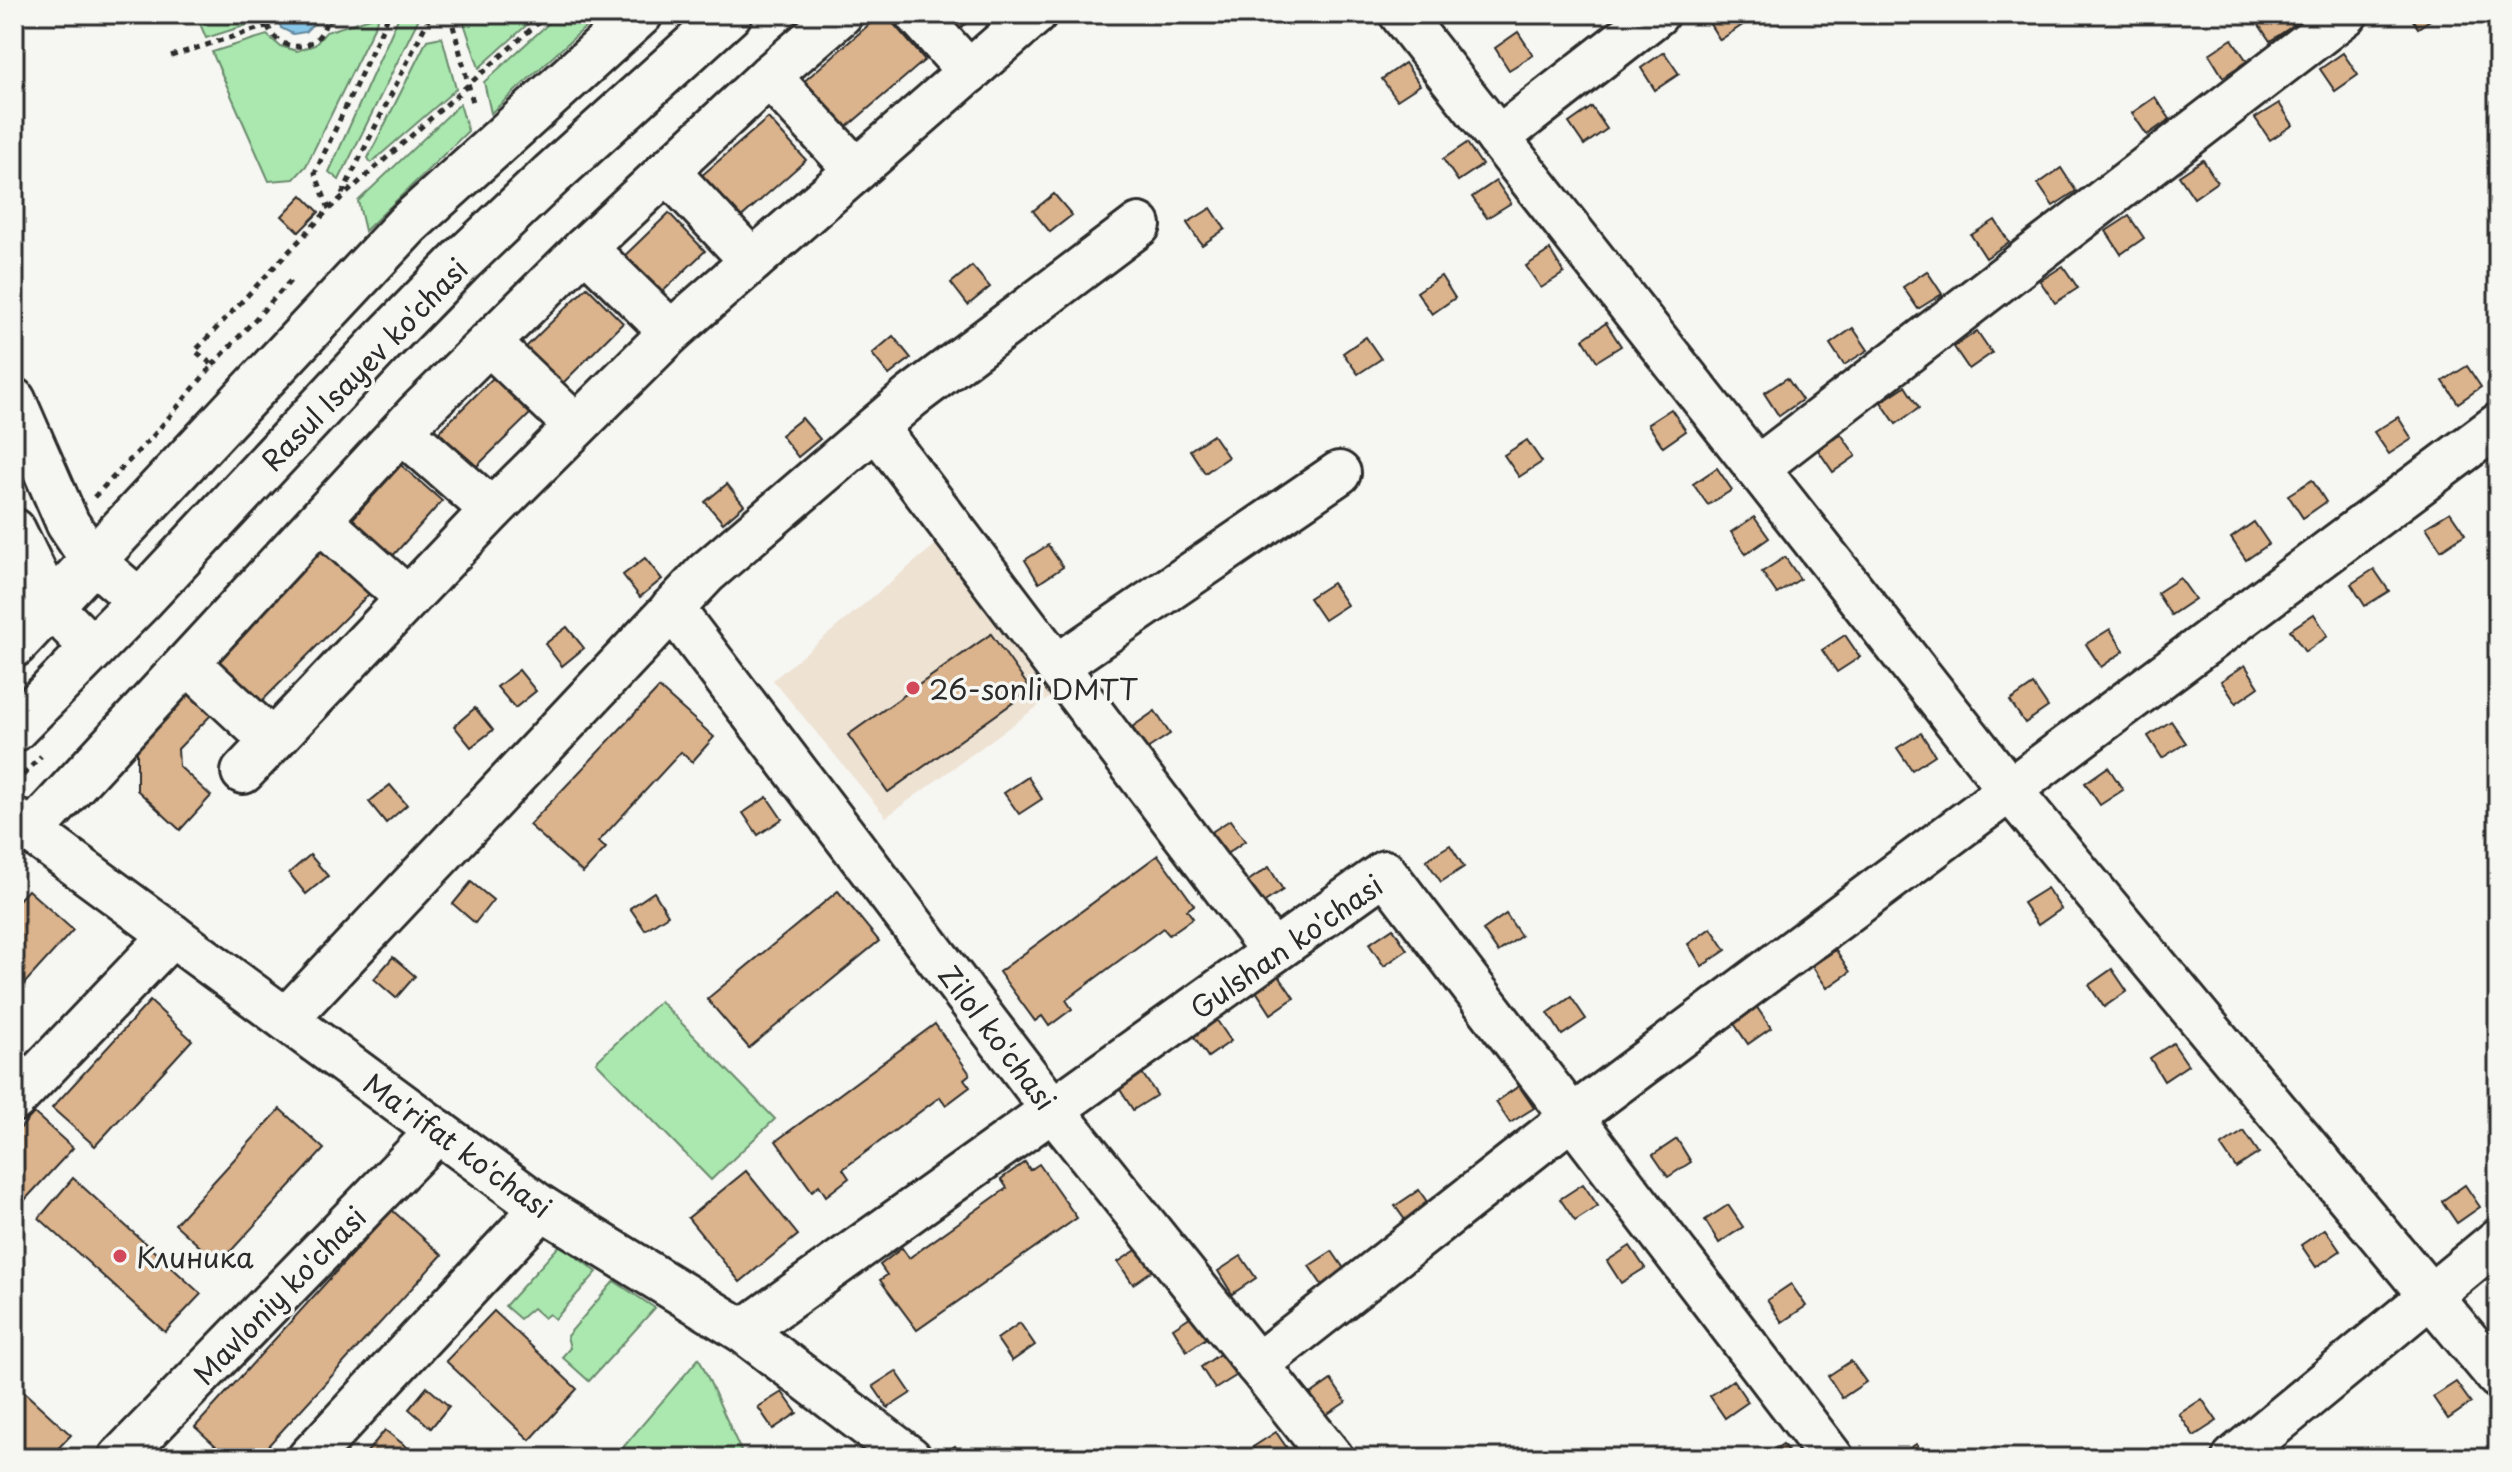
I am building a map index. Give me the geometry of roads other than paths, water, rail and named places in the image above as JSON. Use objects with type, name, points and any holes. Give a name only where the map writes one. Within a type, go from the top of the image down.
[{"type":"main road","points":[[14,645],[408,224],[640,14]]},
{"type":"main road","name":"Rasul Isayev ko'chasi","points":[[14,729],[140,601],[463,259],[729,14]]},
{"type":"street","points":[[23,825],[188,663],[402,431],[489,343],[667,171],[841,14]]},
{"type":"street","points":[[917,14],[969,72]]},
{"type":"street","points":[[243,772],[492,510],[671,332],[1035,14]]},
{"type":"street","points":[[1401,14],[2009,789],[2498,1377]]},
{"type":"street","points":[[1498,138],[1657,14]]},
{"type":"street","points":[[1757,468],[2346,14]]},
{"type":"street","points":[[769,76],[856,170]]},
{"type":"street","points":[[667,171],[752,261]]},
{"type":"street","points":[[286,1019],[706,573],[911,397],[1139,225]]},
{"type":"street","points":[[585,248],[671,332]]},
{"type":"street","points":[[489,343],[576,426]]},
{"type":"street","points":[[14,400],[68,524],[92,560],[140,601]]},
{"type":"street","points":[[1257,1365],[1572,1117],[2498,425]]},
{"type":"street","points":[[876,427],[1273,952]]},
{"type":"street","points":[[402,431],[492,510]]},
{"type":"street","points":[[1057,666],[1339,473]]},
{"type":"street","points":[[320,520],[407,598]]},
{"type":"street","points":[[14,530],[51,606],[92,648]]},
{"type":"street","name":"Zilol ko'chasi","points":[[672,608],[1053,1110],[1332,1458]]},
{"type":"street","points":[[188,663],[272,741]]},
{"type":"street","name":"Ma'rifat ko'chasi","points":[[23,825],[542,1208],[743,1331],[910,1458]]},
{"type":"street","name":"Gulshan ko'chasi","points":[[743,1331],[1385,872],[1832,1458]]},
{"type":"street","points":[[14,1100],[172,935]]},
{"type":"street","name":"Mavloniy ko'chasi","points":[[120,1458],[438,1131]]},
{"type":"street","points":[[309,1458],[542,1208]]},
{"type":"street","points":[[2234,1458],[2498,1240]]},
{"type":"water","points":[[277,14],[316,14],[314,23],[305,32],[293,34],[281,28]]},
{"type":"place","name":"26-sonli DMTT","points":[[913,688]]},
{"type":"place","name":"Клиника","points":[[120,1256]]}]
